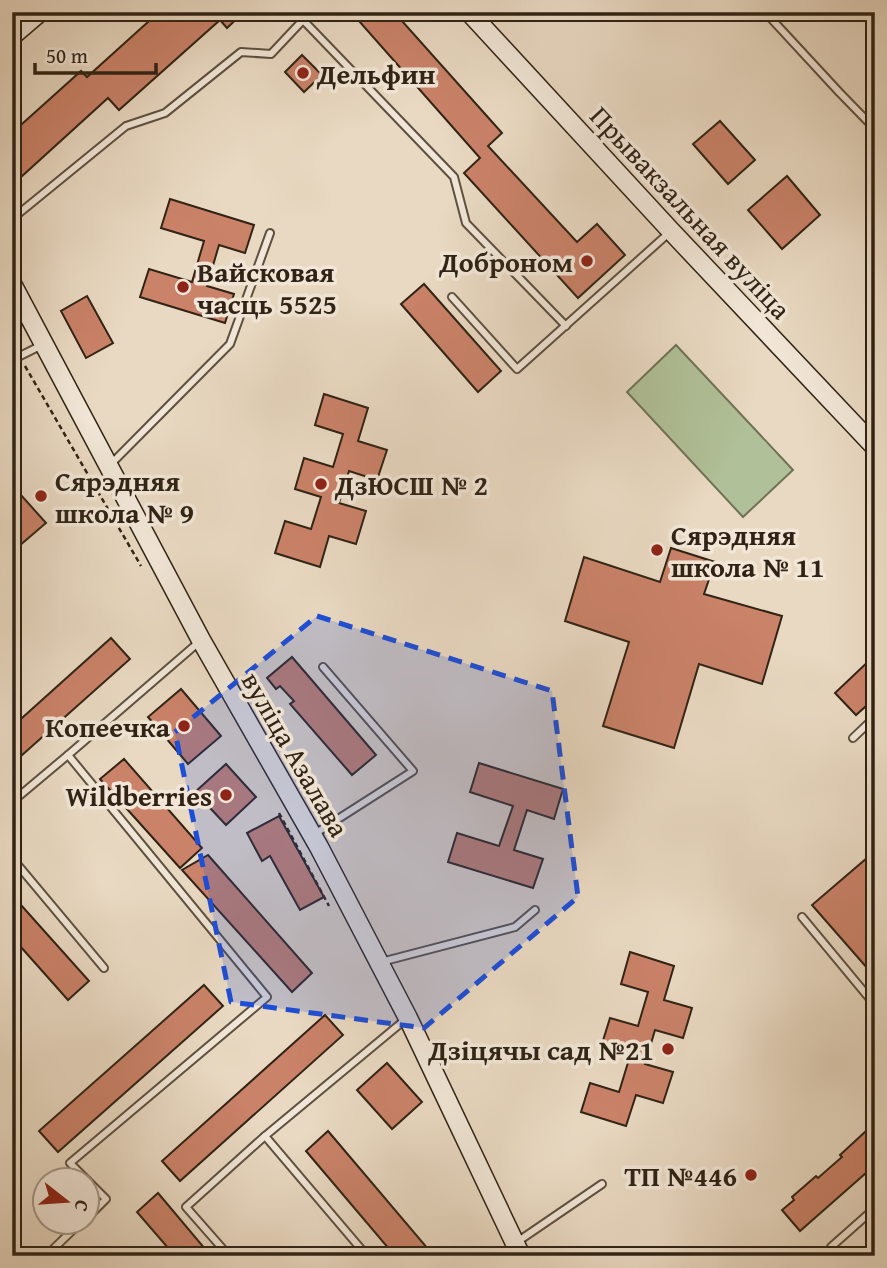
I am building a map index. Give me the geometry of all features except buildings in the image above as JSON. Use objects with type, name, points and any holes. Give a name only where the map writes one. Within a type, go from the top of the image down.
[{"type":"street","points":[[12,36],[40,12]]},
{"type":"street","name":"Прывакзальная вуліца","points":[[469,12],[875,447]]},
{"type":"street","name":"вуліца Азалава","points":[[12,284],[201,640],[313,836],[408,1018],[519,1250]]},
{"type":"lane","points":[[765,12],[875,129]]},
{"type":"lane","points":[[12,219],[126,126],[165,113],[241,52],[271,54],[303,20],[454,177],[467,223],[566,326]]},
{"type":"lane","points":[[452,297],[517,369],[671,231]]},
{"type":"lane","points":[[108,466],[230,344],[270,233]]},
{"type":"lane","points":[[16,359],[44,344]]},
{"type":"lane","points":[[12,802],[201,640]]},
{"type":"lane","points":[[313,836],[413,771],[323,667]]},
{"type":"lane","points":[[853,738],[875,717]]},
{"type":"lane","points":[[68,755],[267,997],[70,1163],[73,1166]]},
{"type":"lane","points":[[12,858],[104,968]]},
{"type":"lane","points":[[379,962],[515,927],[535,910]]},
{"type":"lane","points":[[802,917],[875,1005]]},
{"type":"lane","points":[[229,1256],[186,1207],[265,1136],[408,1018]]},
{"type":"lane","points":[[265,1136],[367,1256]]},
{"type":"lane","points":[[519,1250],[602,1184]]},
{"type":"lane","points":[[831,1247],[875,1209]]},
{"type":"lane","points":[[46,1256],[67,1236]]},
{"type":"path","points":[[16,359],[142,568]]},
{"type":"path","points":[[276,809],[329,906]]},
{"type":"highlighted area","points":[[317,616],[552,691],[578,897],[424,1028],[231,1002],[175,732]]},
{"type":"green space","points":[[676,345],[793,470],[743,517],[627,392]]},
{"type":"place","name":"Дельфин","points":[[303,73]]},
{"type":"place","name":"Доброном","points":[[587,261]]},
{"type":"place","name":"Вайсковая часць 5525","points":[[183,287]]},
{"type":"place","name":"ДзЮСШ № 2","points":[[321,484]]},
{"type":"place","name":"Сярэдняя школа № 9","points":[[41,496]]},
{"type":"place","name":"Сярэдняя школа № 11","points":[[657,550]]},
{"type":"place","name":"Копеечка","points":[[184,726]]},
{"type":"place","name":"Wildberries","points":[[226,795]]},
{"type":"place","name":"Дзіцячы сад №21","points":[[668,1049]]},
{"type":"place","name":"ТП №446","points":[[751,1175]]}]
